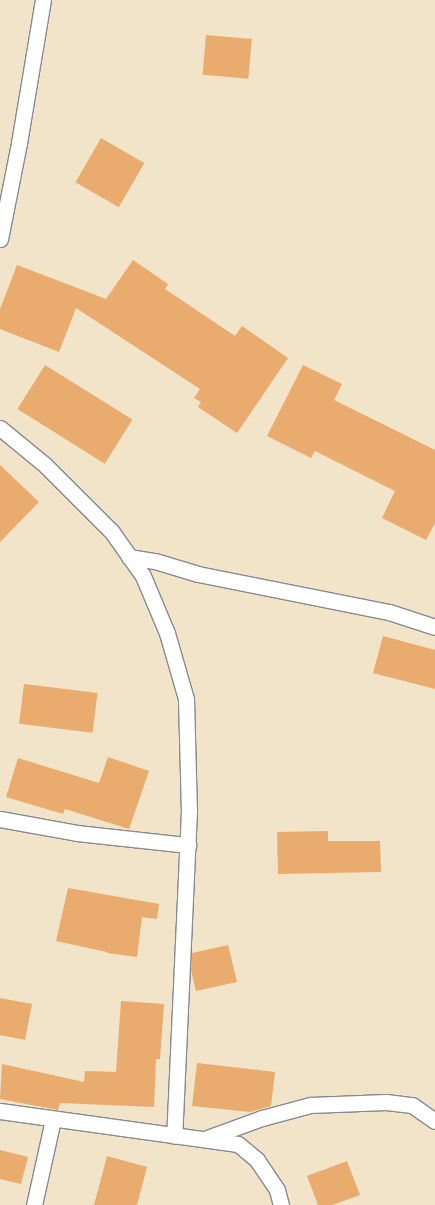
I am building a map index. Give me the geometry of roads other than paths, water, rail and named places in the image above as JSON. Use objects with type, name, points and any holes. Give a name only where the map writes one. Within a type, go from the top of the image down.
[{"type":"street","points":[[0,239],[19,143],[42,0]]},
{"type":"street","points":[[0,428],[45,465],[112,532],[143,576],[167,633],[186,699],[189,810],[174,1136]]},
{"type":"street","points":[[129,556],[155,561],[198,574],[389,612],[435,627]]},
{"type":"street","points":[[0,819],[78,833],[188,845]]},
{"type":"street","points":[[203,1140],[262,1118],[310,1105],[386,1102],[412,1105],[435,1121]]},
{"type":"street","points":[[0,1111],[238,1144],[257,1160],[277,1190],[281,1205]]},
{"type":"street","points":[[34,1205],[54,1119]]}]
